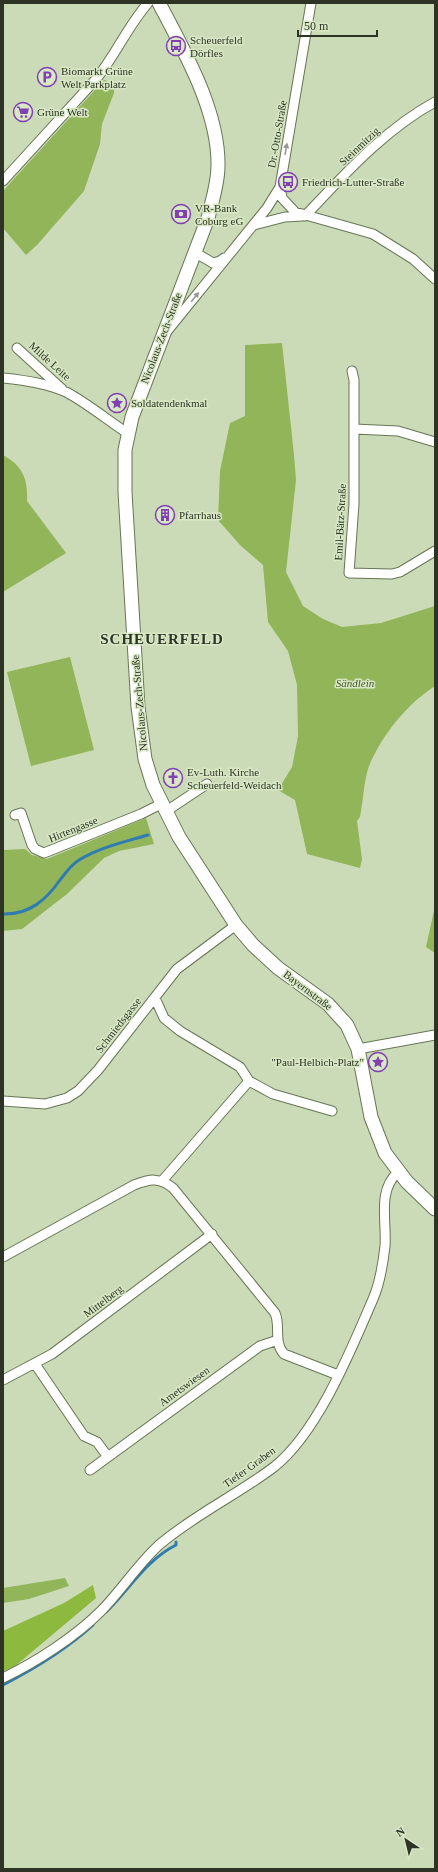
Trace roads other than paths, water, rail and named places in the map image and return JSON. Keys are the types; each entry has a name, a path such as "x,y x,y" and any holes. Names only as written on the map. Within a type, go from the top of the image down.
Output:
{"street":[{"path":"3,180 97,78 109,62 137,16 148,3"},
{"name":"Nicolaus-Zech-Straße","path":"159,3 200,88 211,117 217,146 218,167 216,187 208,218 148,373 127,433 124,450 125,492 138,707 144,758 163,808"},
{"name":"Dr.-Otto-Straße","path":"162,338 268,208 280,187 311,3"},
{"name":"Steinmitzig","path":"305,216 379,143 414,114 435,102"},
{"path":"280,187 282,198 291,209 305,216 373,234 413,259 435,279"},
{"path":"252,226 285,217 305,216"},
{"name":"Dr.-Otto-Straße","path":"194,252 214,263 220,261 229,254"},
{"name":"Milde Leite","path":"17,348 66,392"},
{"name":"Emil-Bätz-Straße","path":"352,370 354,380 354,504 349,572 392,574 400,572 435,551"},
{"path":"3,378 19,379 46,385 66,392 127,433"},
{"path":"354,429 398,431 435,442"},
{"path":"163,808 207,784"},
{"name":"Hirtengasse","path":"15,815 21,813 32,845 35,849 44,853 141,814 163,808"},
{"name":"Bayernstraße","path":"163,808 196,864 236,925 253,945 273,963 328,1004 340,1015 347,1025 358,1049 371,1117 385,1153 398,1172 434,1206"},
{"name":"Schmiedsgasse","path":"3,1101 45,1104 68,1098 78,1091 98,1070 177,969 184,962 236,925"},
{"path":"155,998 164,1018 180,1031 240,1067 249,1082 273,1094 332,1111"},
{"path":"358,1049 435,1035"},
{"path":"162,1181 249,1082"},
{"name":"Tiefer Graben","path":"3,1678 44,1654 87,1624 101,1611 158,1547 175,1533 274,1467 295,1447 313,1421 338,1375 376,1292 385,1248 385,1197 391,1179 398,1172"},
{"path":"3,1257 134,1185 149,1179 162,1181 173,1188 275,1312 278,1320 279,1348 284,1354 338,1375"},
{"name":"Mittelberg","path":"3,1380 35,1364 70,1341 212,1234"},
{"name":"Ametswiesen","path":"90,1470 260,1346 278,1340"},
{"path":"35,1364 84,1436 97,1442 108,1457"}],"waterway":[{"path":"3,914 21,912 36,905 49,894 71,866 87,855 113,845 148,835"},
{"path":"106,1612 138,1576 165,1551 176,1545 176,1542"},
{"path":"3,1685 50,1658 93,1625"}],"place":[{"name":"Scheuerfeld Dörfles","path":"176,46"},
{"name":"Biomarkt Grüne Welt Parkplatz","path":"47,77"},
{"name":"Grüne Welt","path":"23,112"},
{"name":"Friedrich-Lutter-Straße","path":"288,182"},
{"name":"VR-Bank Coburg eG","path":"181,214"},
{"name":"Soldatendenkmal","path":"117,403"},
{"name":"Pfarrhaus","path":"165,515"},
{"name":"Ev-Luth. Kirche Scheuerfeld-Weidach","path":"173,778"},
{"name":"\"Paul-Helbich-Platz\"","path":"378,1062"}],"district":[{"name":"SCHEUERFELD","path":"162,639"}],"park label":[{"name":"Sändlein","path":"355,683"}]}
